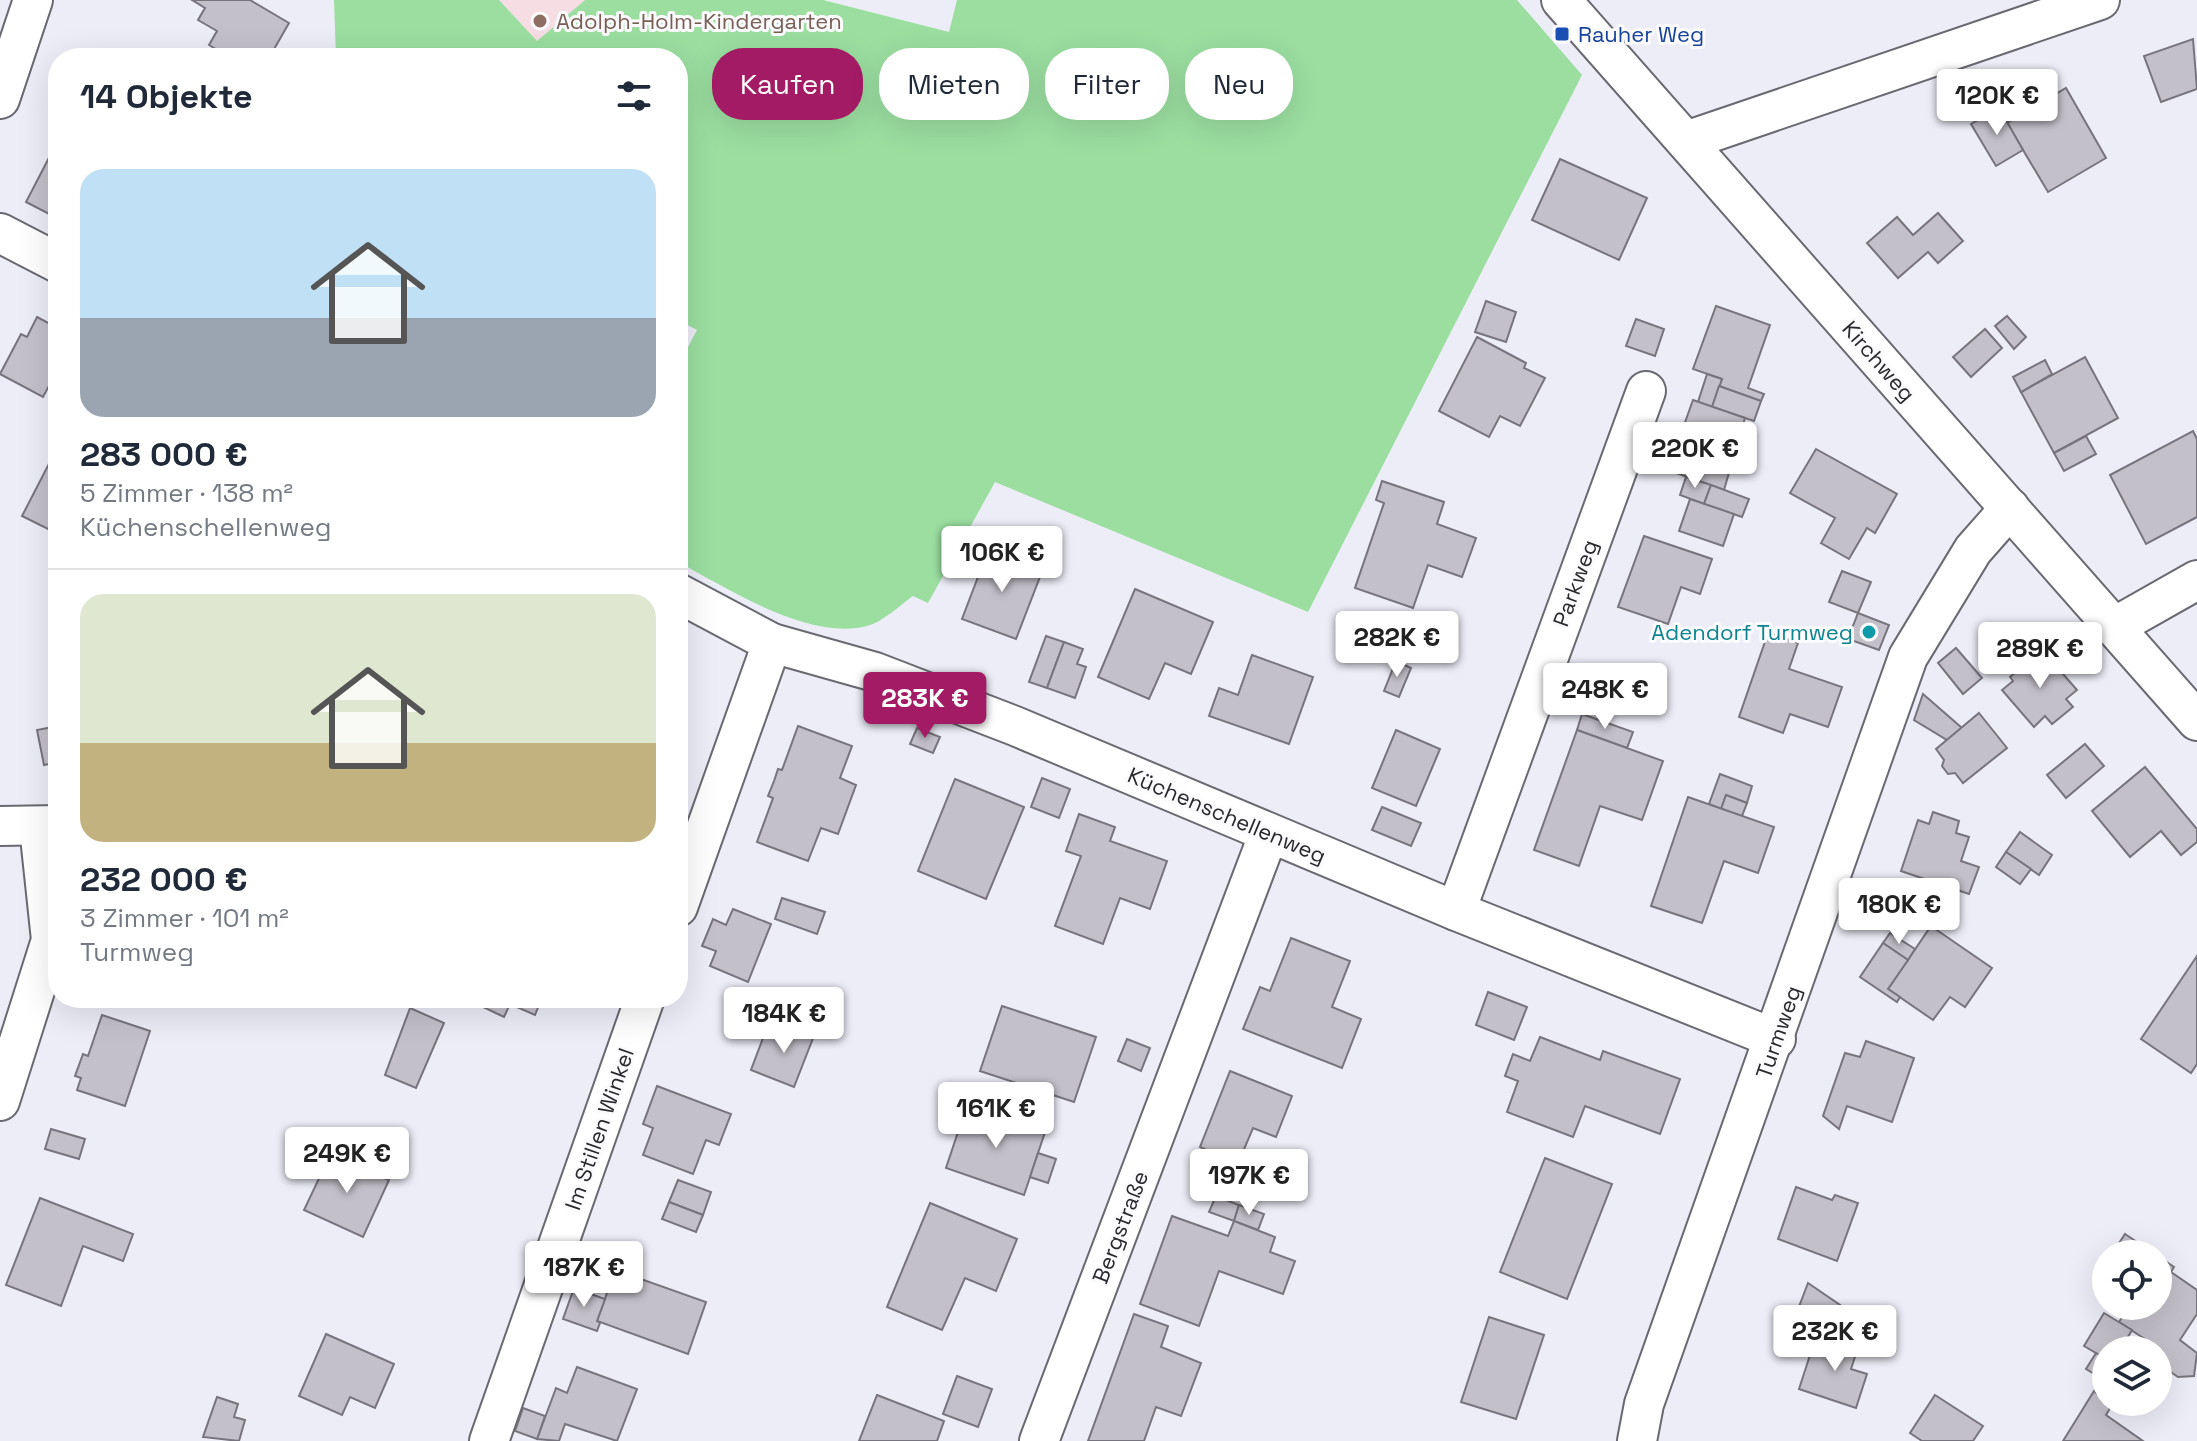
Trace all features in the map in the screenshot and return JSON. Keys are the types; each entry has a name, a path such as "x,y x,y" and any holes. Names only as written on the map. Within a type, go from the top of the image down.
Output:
{"street":[{"path":"0,99 33,0"},
{"name":"Kirchweg","path":"1561,0 2197,721"},
{"path":"1686,141 2100,0"},
{"path":"0,233 48,258"},
{"name":"Parkweg","path":"1456,911 1646,391"},
{"name":"Turmweg","path":"1637,1441 1644,1404 1776,1039 1908,657 1973,550 2010,508"},
{"path":"2114,627 2197,580"},
{"name":"Küchenschellenweg","path":"688,598 772,643 875,672 1776,1039"},
{"path":"688,879 772,643"},
{"path":"0,826 48,826"},
{"name":"Bergstraße","path":"1039,1441 1269,833"},
{"path":"0,1101 48,949"},
{"name":"Im Stillen Winkel","path":"489,1441 641,1008"}],"shaded area":[{"name":"Adolph-Holm-Kindergarten","path":"499,0 585,0 537,41"}],"green space":[{"path":"334,0 499,0 537,41 585,0 823,0 949,32 957,0 1517,0 1582,75 1308,612 995,482 928,603 913,596 873,624 844,629 820,626 770,610 688,567 688,347 697,330 688,325 688,48 336,48"}],"building":[{"path":"192,0 250,0 289,23 275,48 214,48 209,45 217,31 198,20 205,8"},
{"path":"2193,39 2197,89 2161,102 2144,56"},
{"path":"2066,88 2106,158 2048,192 2007,123"},
{"path":"1999,108 2023,150 1996,166 1971,124"},
{"path":"1560,159 1647,198 1619,260 1532,220"},
{"path":"48,160 48,213 26,202"},
{"path":"1938,213 1963,241 1938,263 1928,252 1898,278 1867,243 1897,217 1913,235"},
{"path":"1486,301 1516,312 1506,342 1475,332"},
{"path":"1716,306 1770,325 1748,388 1764,394 1761,401 1719,386 1722,379 1693,369"},
{"path":"2007,316 2026,337 2014,349 1995,326"},
{"path":"37,317 48,323 48,388 43,397 0,374 21,334 27,337"},
{"path":"1636,319 1664,329 1655,356 1626,346"},
{"path":"1985,329 2002,348 1971,377 1953,357"},
{"path":"1477,337 1526,363 1524,368 1545,378 1520,426 1500,416 1489,437 1439,411"},
{"path":"2085,357 2118,418 2054,453 2021,392"},
{"path":"2045,360 2052,374 2021,392 2013,377"},
{"path":"1707,374 1722,379 1712,407 1698,402"},
{"path":"1719,386 1761,401 1754,421 1712,407"},
{"path":"1693,400 1745,418 1724,490 1662,468 1668,451 1674,453"},
{"path":"2193,431 2197,439 2197,517 2146,544 2110,475"},
{"path":"2086,436 2096,454 2064,471 2054,453"},
{"path":"1816,449 1897,494 1875,533 1867,528 1849,559 1821,543 1835,518 1790,493"},
{"path":"48,466 48,529 22,516"},
{"path":"1686,477 1711,485 1704,504 1680,495"},
{"path":"1382,481 1444,502 1437,524 1476,538 1462,577 1428,565 1413,608 1355,588 1384,503 1376,500"},
{"path":"1711,485 1749,499 1742,517 1704,504"},
{"path":"1690,499 1734,514 1723,546 1679,531"},
{"path":"1644,536 1712,559 1700,594 1681,587 1668,624 1618,607"},
{"path":"989,548 1043,569 1016,639 962,619"},
{"path":"1842,571 1871,582 1858,613 1829,602"},
{"path":"1135,589 1213,622 1191,674 1165,663 1149,699 1098,677"},
{"name":"Adendorf Turmweg","path":"1858,613 1889,625 1879,650 1848,639"},
{"path":"1768,633 1798,643 1789,669 1842,687 1828,727 1790,714 1783,733 1739,717"},
{"path":"1046,636 1064,642 1047,688 1029,682"},
{"path":"1064,642 1083,649 1077,664 1086,667 1075,698 1047,688"},
{"path":"1956,648 1982,678 1963,694 1938,663"},
{"path":"2042,650 2077,690 2066,699 2073,707 2052,724 2045,716 2034,727 2002,690 2013,681 2010,677"},
{"path":"1252,655 1313,677 1289,744 1209,716 1219,688 1238,695"},
{"path":"1396,661 1411,668 1399,697 1384,691"},
{"path":"1923,694 1962,728 1947,740 1914,720"},
{"path":"1979,713 2007,748 1963,783 1955,773 1948,774 1942,766 1944,760 1936,749"},
{"path":"1582,714 1633,732 1627,748 1577,730"},
{"path":"798,726 852,746 840,778 856,785 838,834 821,828 808,861 757,842 773,798 768,796 778,769 782,770"},
{"path":"48,728 48,764 44,765 37,730"},
{"path":"917,728 940,737 933,753 910,744"},
{"path":"1396,730 1440,749 1416,806 1372,788"},
{"path":"1577,730 1663,761 1642,820 1600,806 1579,866 1534,850"},
{"path":"2085,744 2104,766 2066,798 2047,775"},
{"path":"2145,767 2197,829 2197,842 2181,855 2161,831 2130,857 2092,811"},
{"path":"1720,774 1752,786 1747,803 1726,795 1721,809 1709,804"},
{"path":"1042,778 1070,789 1059,818 1031,807"},
{"path":"955,779 1024,807 986,899 918,871"},
{"path":"1726,795 1747,803 1742,816 1721,809"},
{"path":"1688,797 1774,827 1758,873 1724,861 1702,923 1651,906"},
{"path":"1382,807 1421,823 1411,846 1372,830"},
{"path":"1933,812 1959,821 1956,833 1969,837 1961,861 1979,867 1969,894 1901,871 1918,820 1929,824"},
{"path":"1079,814 1115,827 1110,841 1167,861 1150,909 1120,898 1103,944 1055,926 1081,856 1066,851"},
{"path":"2020,832 2052,855 2039,875 2006,852"},
{"path":"2006,852 2031,869 2020,884 1996,867"},
{"path":"782,898 825,912 817,934 775,919"},
{"path":"733,909 771,924 748,982 710,966 716,951 702,946 713,919 726,925"},
{"path":"1931,926 1992,968 1965,1007 1950,997 1933,1020 1888,989"},
{"path":"1890,933 1915,949 1908,960 1883,943"},
{"path":"1291,938 1350,961 1332,1007 1361,1019 1342,1068 1243,1029 1260,987 1270,991"},
{"path":"1883,943 1908,960 1888,989 1900,997 1897,1002 1860,977"},
{"path":"2197,956 2197,1064 2191,1073 2141,1039"},
{"path":"1488,992 1527,1007 1514,1040 1476,1025"},
{"path":"1002,1006 1096,1037 1074,1102 980,1071"},
{"path":"410,1008 444,1023 416,1088 385,1075"},
{"path":"485,1008 508,1008 504,1017"},
{"path":"519,1008 538,1008 535,1015"},
{"path":"102,1015 150,1031 125,1106 77,1090 81,1078 75,1076 83,1054 88,1056"},
{"path":"790,1023 815,1033 794,1087 751,1070 766,1030 784,1038"},
{"path":"1540,1037 1600,1060 1603,1051 1680,1079 1660,1134 1585,1106 1573,1137 1507,1112 1518,1081 1505,1076 1513,1054 1530,1061"},
{"path":"1127,1039 1150,1048 1141,1071 1118,1061"},
{"path":"1866,1041 1914,1058 1892,1122 1847,1106 1839,1129 1823,1116 1845,1053 1860,1057"},
{"path":"1230,1071 1292,1096 1276,1137 1253,1128 1239,1161 1251,1166 1240,1194 1203,1179 1213,1153 1200,1147"},
{"path":"657,1086 731,1114 719,1145 706,1140 693,1174 643,1155 653,1128 643,1124"},
{"path":"967,1105 1045,1132 1024,1195 946,1168"},
{"path":"51,1129 85,1139 79,1159 45,1149"},
{"path":"331,1153 389,1180 363,1237 304,1210"},
{"path":"1038,1153 1056,1159 1048,1183 1030,1177"},
{"path":"1545,1158 1612,1184 1567,1299 1500,1272"},
{"path":"678,1180 711,1192 703,1215 669,1202"},
{"path":"1796,1187 1832,1200 1835,1195 1858,1203 1837,1261 1778,1239"},
{"path":"1216,1196 1239,1205 1234,1221 1209,1212"},
{"path":"40,1198 133,1234 123,1261 83,1246 61,1306 6,1285"},
{"path":"669,1202 703,1215 696,1232 662,1219"},
{"path":"930,1203 1017,1239 996,1291 965,1278 942,1330 887,1307"},
{"path":"1239,1205 1264,1214 1258,1230 1234,1221"},
{"path":"1172,1216 1228,1236 1234,1221 1275,1237 1270,1252 1295,1261 1283,1294 1219,1271 1199,1326 1140,1304"},
{"path":"607,1267 706,1302 688,1354 597,1321 608,1290 600,1287"},
{"path":"2172,1273 2197,1290 2197,1314 2180,1340 2197,1353 2194,1376 2178,1377 2172,1373 2172,1336 2140,1336 2119,1322 2172,1320"},
{"path":"1808,1283 1840,1305 1833,1324 1797,1312"},
{"path":"574,1288 605,1299 597,1321 600,1323 597,1331 563,1319"},
{"path":"1134,1314 1168,1326 1161,1347 1201,1363 1181,1416 1156,1407 1144,1441 1088,1441"},
{"path":"1489,1317 1544,1335 1516,1419 1461,1402"},
{"path":"2100,1320 2116,1320 2132,1330 2128,1336 2092,1336 2092,1351 2084,1346"},
{"path":"326,1334 394,1364 375,1408 350,1397 342,1415 299,1396"},
{"path":"1829,1335 1859,1345 1851,1369 1867,1374 1856,1408 1799,1389 1811,1352 1823,1356"},
{"path":"577,1367 637,1389 617,1441 565,1424 559,1441 537,1439 556,1388 567,1393"},
{"path":"957,1376 992,1389 978,1427 943,1414"},
{"path":"2092,1394 2092,1416 2107,1416 2143,1441 2063,1441"},
{"path":"877,1395 944,1421 937,1441 859,1441"},
{"path":"1935,1395 1983,1426 1973,1441 1922,1441 1910,1433"},
{"path":"217,1397 238,1404 234,1417 245,1420 239,1441 203,1437"},
{"path":"523,1408 545,1416 537,1439 515,1431"}],"place":[{"name":"Adolph-Holm-Kindergarten","path":"540,21"},
{"name":"Rauher Weg","path":"1562,34"},
{"name":"Adendorf Turmweg","path":"1869,632"}]}
